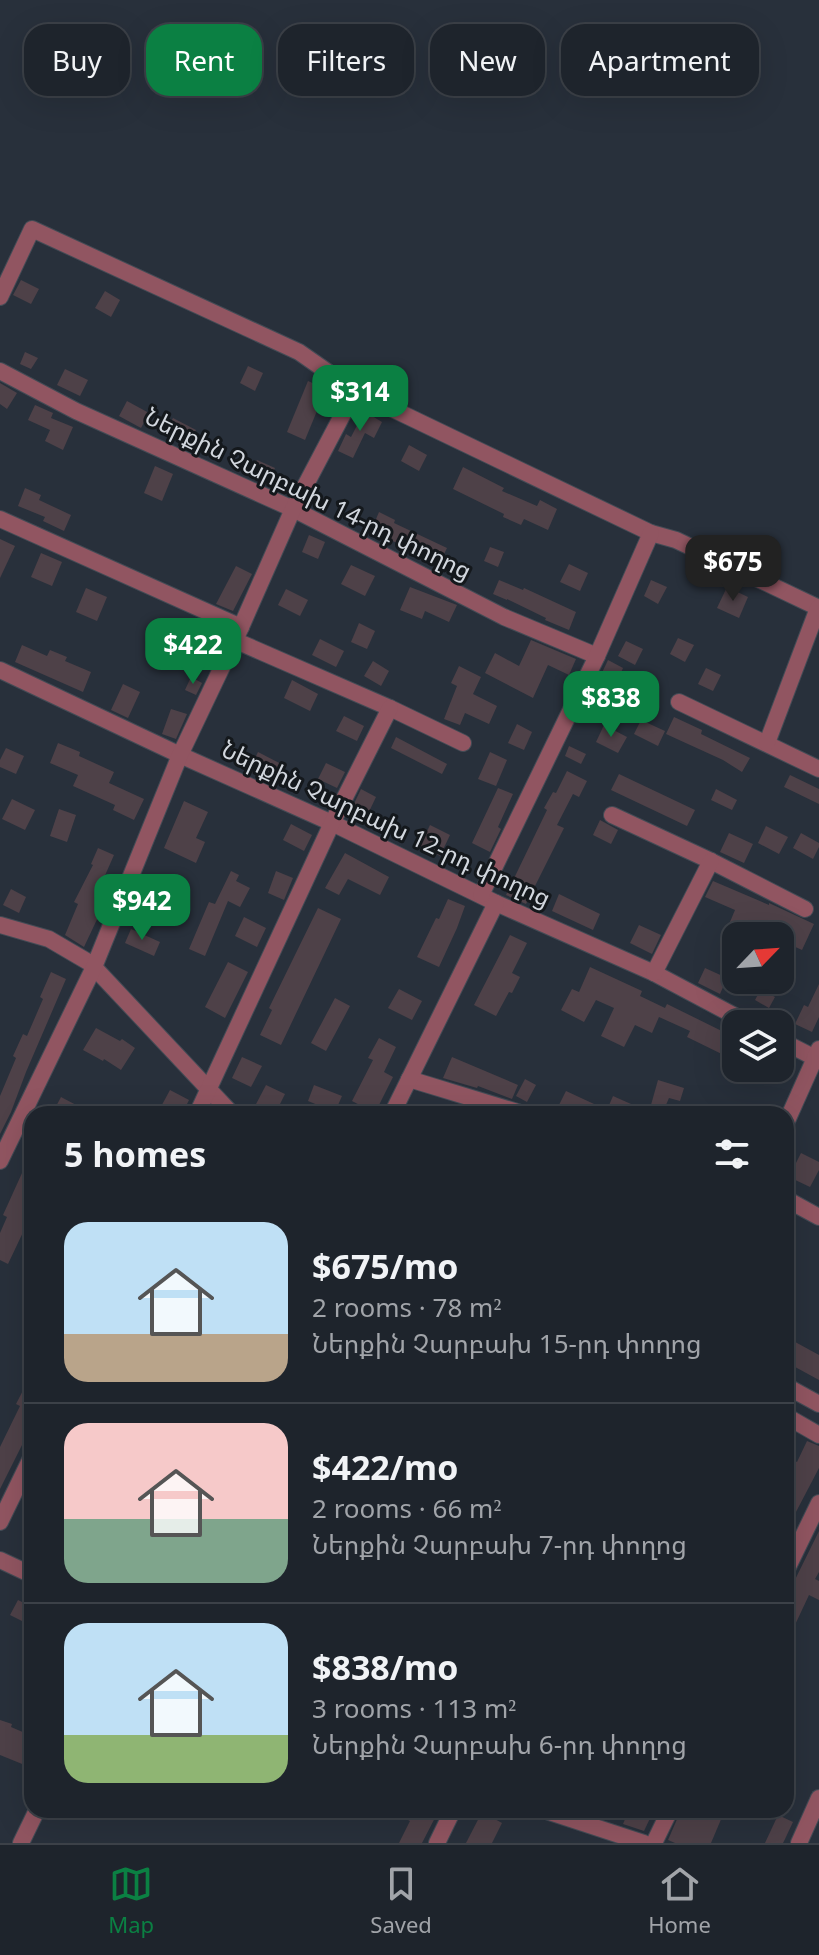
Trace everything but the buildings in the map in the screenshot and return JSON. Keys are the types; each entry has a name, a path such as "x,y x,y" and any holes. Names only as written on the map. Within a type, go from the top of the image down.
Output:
{"street":[{"path":"0,297 32,229 299,352 355,391 651,533 676,540 818,608 767,743"},
{"name":"Ներքին Չարբախ 14-րդ փողոց","path":"0,371 76,411 293,509 504,617 597,656"},
{"path":"27,1106 94,967 180,755 293,509 355,391"},
{"path":"0,519 463,743"},
{"path":"396,1106 651,533"},
{"name":"Ներքին Չարբախ 12-րդ փողոց","path":"0,671 332,823 488,899 654,973 724,1010"},
{"path":"679,702 819,769"},
{"path":"201,1106 332,823 390,708"},
{"path":"612,815 805,909"},
{"path":"654,973 711,861"},
{"path":"0,925 49,939 90,963 225,1106"},
{"path":"794,1046 817,1056 794,1106"},
{"path":"409,1079 498,1106"},
{"path":"0,1161 24,1111"},
{"path":"794,1203 819,1217"},
{"path":"794,1390 819,1404"},
{"path":"794,1421 819,1435"},
{"path":"0,1522 24,1472"},
{"path":"794,1555 819,1503"},
{"path":"0,1560 24,1571"},
{"path":"799,1843 819,1798"},
{"path":"21,1843 33,1818"},
{"path":"437,1843 449,1818"},
{"path":"567,1818 644,1843"},
{"path":"654,1843 666,1818"}]}
